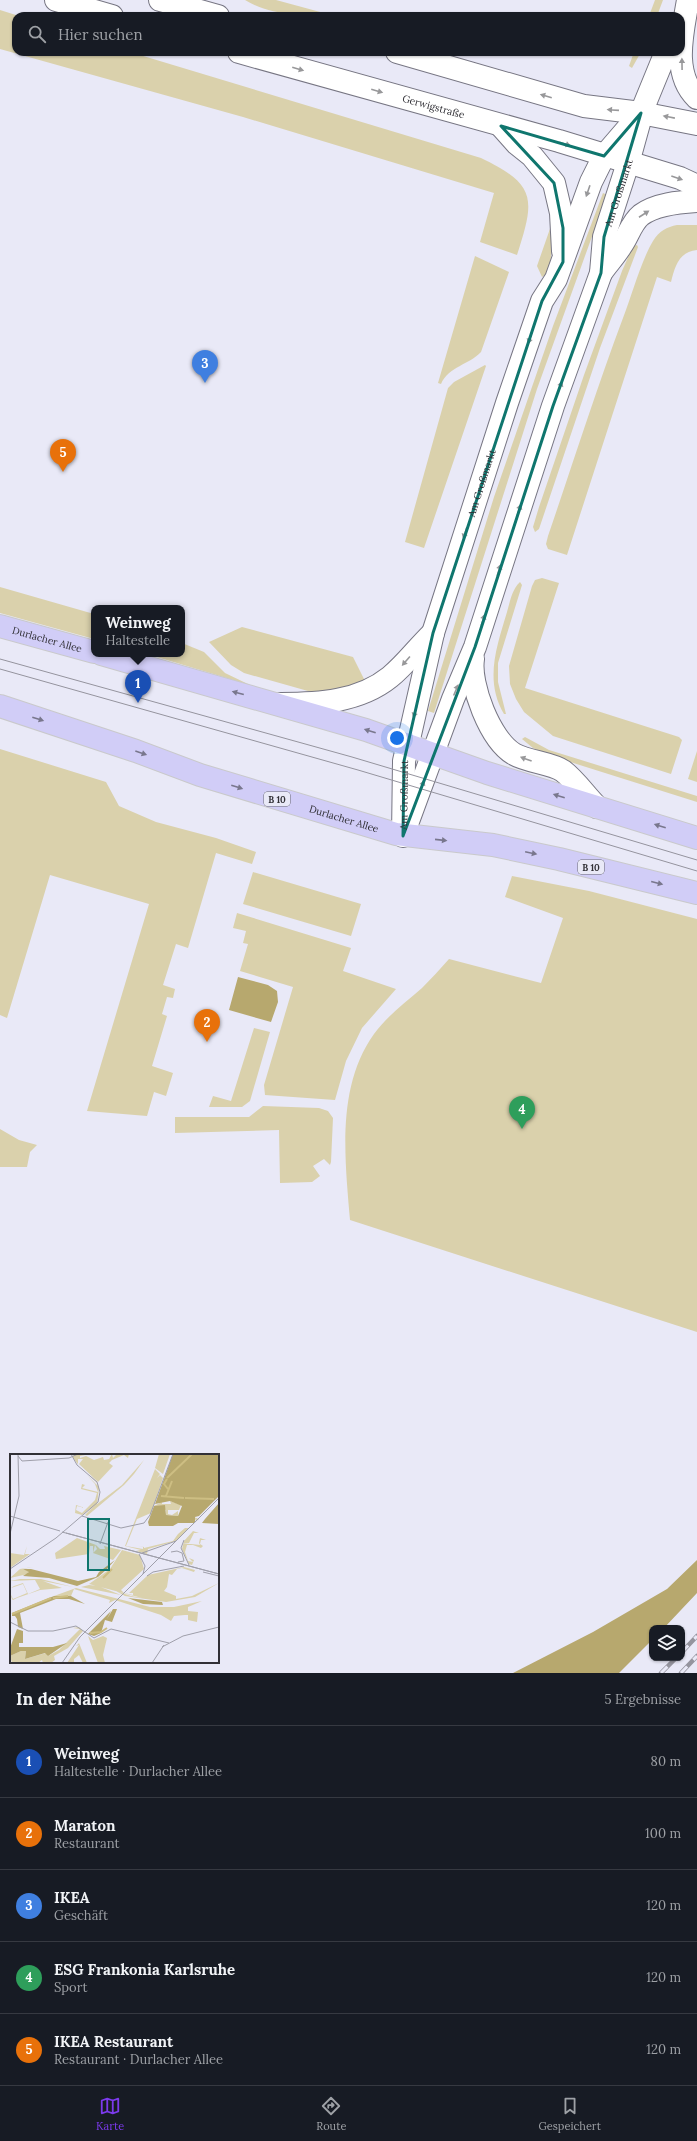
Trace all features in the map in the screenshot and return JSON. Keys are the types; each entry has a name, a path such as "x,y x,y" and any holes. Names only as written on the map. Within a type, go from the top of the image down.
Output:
{"main road":[{"path":"56,0 98,12"},
{"path":"160,0 204,12"},
{"path":"682,12 687,0"},
{"path":"685,16 687,0"},
{"name":"Gerwigstraße","path":"253,56 680,178 697,186"},
{"path":"411,56 584,106 641,113 697,124"},
{"name":"Am Großmarkt","path":"403,836 434,753 452,699 475,647 553,406 601,274 604,236 628,163 641,113 664,56"},
{"path":"682,56 684,80 697,98"},
{"name":"Am Großmarkt","path":"403,836 403,772 407,743 418,702 433,633 542,301 556,279 591,182 604,156 641,113"},
{"path":"501,126 517,144 532,156 554,183 562,221 563,262"},
{"path":"601,274 622,245 640,216 652,209 671,204 697,201"},
{"name":"Durlacher Allee","path":"0,626 91,651"},
{"path":"275,704 298,704 349,698 366,692 389,678 433,633"},
{"path":"475,647 471,670 475,691 483,709 506,748 523,758 563,771 597,808"},
{"path":"111,657 407,743 488,773 697,838"},
{"name":"Durlacher Allee","path":"0,706 142,753 200,775 403,836 492,845 559,859 697,894"}],"highlighted area":[{"path":"641,113 604,237 601,273 553,406 475,647 403,836 404,761 433,633 542,301 563,262 563,228 554,183 501,126 604,156"}],"shaded area":[{"path":"245,0 276,0 320,12 277,12"},
{"path":"655,0 663,0 658,12 650,12"},
{"path":"0,10 12,14 12,52 0,49"},
{"path":"25,56 143,56 481,158 513,177 522,186 527,196 527,220 517,255 480,242 494,193 243,117"},
{"path":"633,56 639,56 632,68 629,66"},
{"path":"603,193 607,195 537,389 434,713 428,711 494,497 553,326"},
{"path":"552,223 552,244 549,268 546,274 542,277 537,266"},
{"path":"677,225 697,225 697,250 691,251 682,257 676,265 671,282 657,277 567,555 548,549 546,544 548,536 603,372 637,278 653,241 667,228"},
{"path":"637,245 638,247 600,348 539,529 535,532 533,527 539,507 584,375 622,271 633,246"},
{"path":"475,256 509,272 481,352 471,360 449,373 441,384 438,383"},
{"path":"485,365 486,366 424,548 405,542 448,388 454,382"},
{"path":"542,578 559,583 525,688 679,737 682,740 671,774 553,736 524,712 516,699 510,684 509,666 532,586 535,580"},
{"path":"520,582 522,585 498,663 498,682 506,714 504,714 498,701 495,688 494,663 496,650 510,600 515,588"},
{"path":"0,587 91,613 91,638 0,613"},
{"path":"242,627 353,657 365,681 347,688 315,693 244,673 231,665 209,642"},
{"path":"185,644 204,652 225,673 250,685 157,657 185,657"},
{"path":"525,737 549,750 697,796 697,802 548,755 533,748 522,739"},
{"path":"0,749 106,782 119,806 156,822 216,838 256,852 252,864 216,853 188,948 176,944 163,985 175,989 173,998 167,997 162,1014 167,1016 152,1066 173,1073 166,1096 154,1092 147,1116 87,1111 149,904 50,875 7,1018 0,1015"},
{"path":"697,751 697,782 688,779"},
{"path":"253,872 361,904 351,936 243,904"},
{"path":"512,876 589,891 697,919 697,1332 350,1220 345,1148 348,1100 362,1055 379,1027 422,988 449,959 541,983 563,918 505,897"},
{"path":"237,913 351,948 343,971 396,989 362,1028 346,1061 335,1100 265,1095 264,1085 293,987 240,971 248,944 243,943 246,931 233,928"},
{"path":"238,977 268,985 277,991 278,1002 271,1022 229,1010"},
{"path":"254,1028 270,1032 250,1101 242,1107 209,1107 213,1096 231,1101"},
{"path":"263,1106 319,1108 328,1111 333,1118 331,1162 330,1165 324,1159 313,1166 320,1176 312,1182 280,1183 279,1130 175,1133 175,1117 249,1117"},
{"path":"0,1129 19,1140 37,1145 30,1152 27,1167 0,1167"},
{"path":"697,1560 697,1593 667,1625 649,1625 649,1643 619,1673 513,1673 593,1632 667,1589"}],"tram line":[{"path":"0,659 352,757 697,860"},
{"path":"0,669 358,770 697,871"}],"railway":[{"path":"685,1649 697,1636"},
{"path":"681,1673 697,1656"},
{"path":"661,1673 673,1661"}],"place":[{"name":"IKEA","path":"205,383"},
{"name":"IKEA Restaurant","path":"63,472"},
{"name":"Weinweg","path":"138,703"},
{"name":"Maraton","path":"207,1042"},
{"name":"ESG Frankonia Karlsruhe","path":"522,1129"}]}
